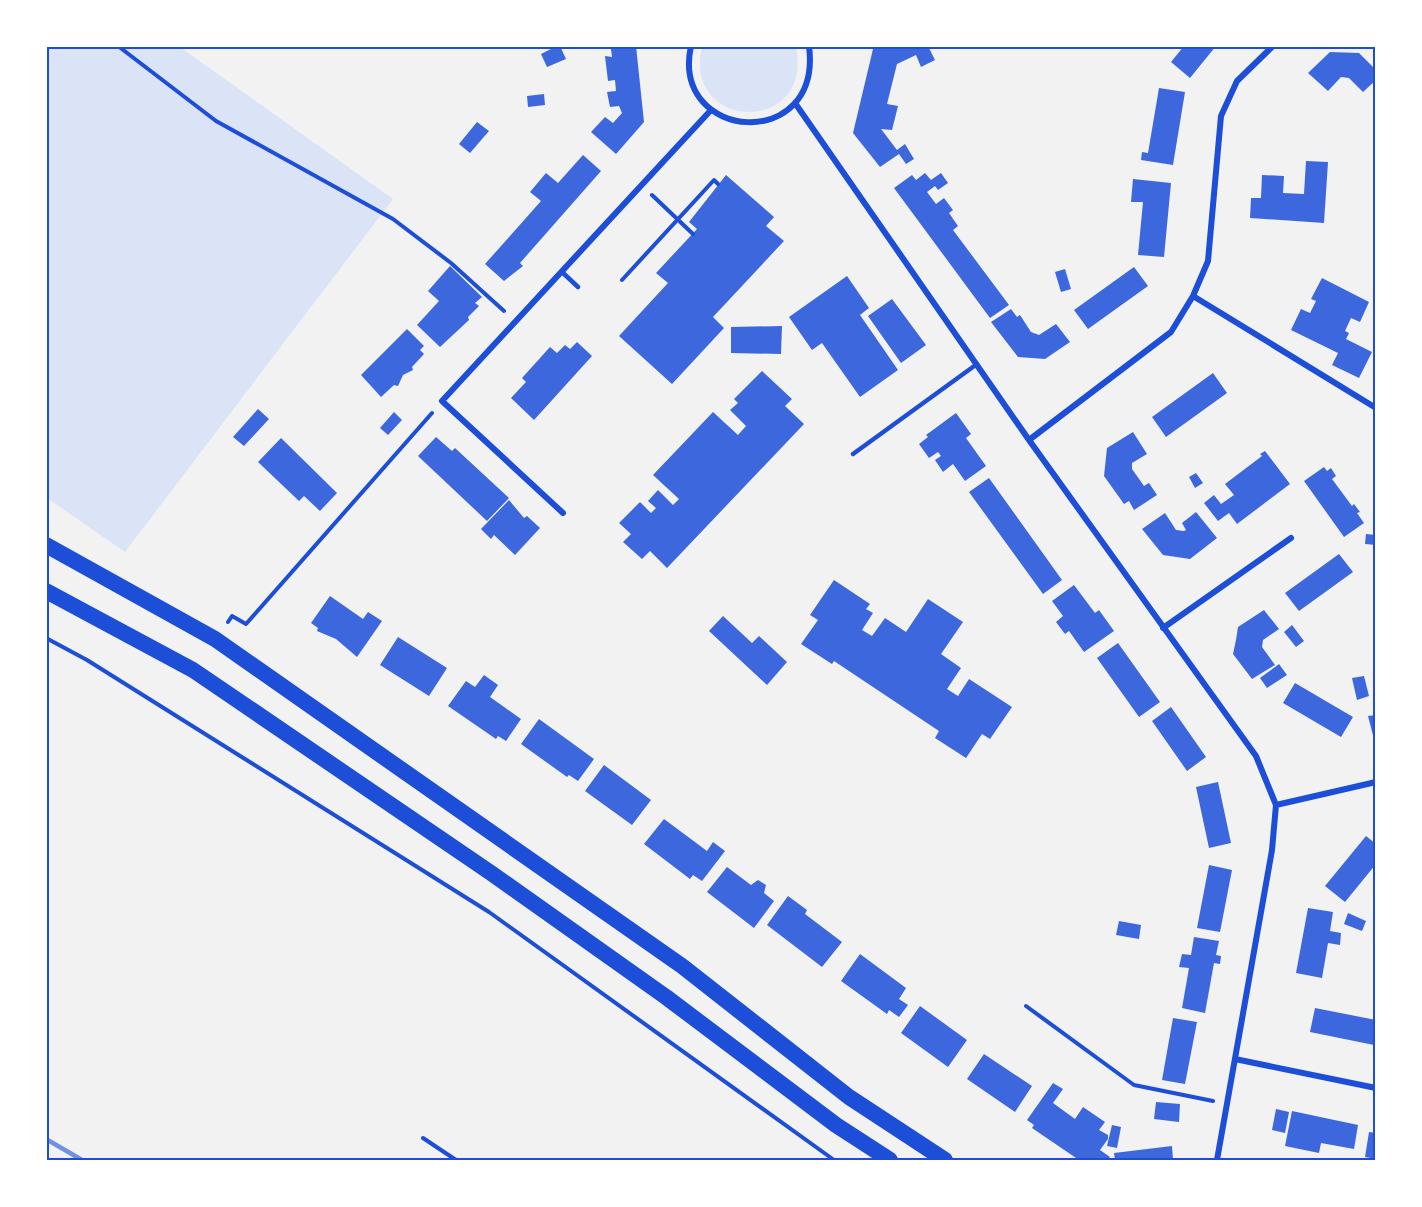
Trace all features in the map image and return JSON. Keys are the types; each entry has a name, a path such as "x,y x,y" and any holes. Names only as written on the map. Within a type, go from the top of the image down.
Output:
{"highway":[{"path":"46,545 215,639 643,938 849,1097 945,1161"},
{"path":"46,591 193,670 491,873 666,997 836,1125 890,1161"}],"street":[{"path":"691,46 689,65 692,82 699,97 711,110 727,120 745,124 764,122 781,115 795,103 807,86 811,65 809,46"},
{"path":"1029,440 1171,332 1194,296 1209,261 1221,116 1237,81 1273,46"},
{"path":"795,103 1029,440 1256,756 1276,805 1272,850 1217,1161"},
{"path":"563,513 442,401 711,110"},
{"path":"1194,296 1376,408"},
{"path":"1163,628 1291,538"},
{"path":"1276,805 1376,782"},
{"path":"1235,1059 1376,1088"}],"lane":[{"path":"562,272 578,287"},
{"path":"853,454 977,364"}],"path":[{"path":"118,46 216,121 393,219 451,263 515,322"},
{"path":"621,280 714,180 718,184"},
{"path":"642,186 693,234"},
{"path":"215,639 232,616 246,624 442,401"},
{"path":"46,638 87,660 489,912 834,1161"},
{"path":"1026,1006 1134,1085 1226,1103"},
{"path":"423,1138 456,1161"}],"shaded area":[{"path":"46,47 180,47 393,199 125,552 47,498"},
{"path":"702,47 796,47 796,76 786,96 769,108 748,112 728,107 711,95 701,75"}],"building":[{"path":"560,46 566,59 547,67 541,54"},
{"path":"608,46 636,46 644,122 616,154 591,132 605,117 613,123 622,113 619,106 610,107 607,92 616,91 615,80 608,81 605,56 612,57"},
{"path":"878,46 933,46 929,48 935,60 921,67 916,55 897,64 887,104 898,106 892,130 881,129 897,150 905,144 914,159 906,164 899,154 880,167 853,133 873,49"},
{"path":"1184,46 1216,46 1190,78 1171,62"},
{"path":"1330,52 1359,53 1376,70 1376,80 1363,92 1349,78 1341,77 1328,91 1308,73"},
{"path":"1159,88 1185,92 1173,165 1141,160 1142,152 1148,153"},
{"path":"544,94 545,105 528,107 527,96"},
{"path":"477,122 489,131 470,153 459,144"},
{"path":"583,155 601,171 520,263 523,266 504,281 485,264 541,201 530,192 546,173 558,183"},
{"path":"1306,161 1328,162 1324,223 1250,218 1251,198 1261,198 1262,175 1284,176 1283,193 1304,194"},
{"path":"925,173 931,180 941,173 948,183 938,190 935,186 927,192 936,204 944,198 953,210 949,213 958,226 953,230 1009,305 990,318 894,188 912,175 916,180"},
{"path":"726,175 774,217 766,226 784,241 713,317 724,328 672,384 619,336 668,283 656,273 697,229 689,222"},
{"path":"1133,179 1171,183 1164,257 1138,255 1143,202 1131,202"},
{"path":"450,266 482,297 475,303 479,306 468,317 469,320 440,347 417,325 439,301 428,291"},
{"path":"1134,267 1148,286 1088,329 1074,310"},
{"path":"1065,269 1071,289 1061,292 1055,272"},
{"path":"847,276 869,308 860,315 898,370 860,397 822,343 812,350 789,317"},
{"path":"1322,278 1369,302 1360,322 1351,318 1345,331 1349,333 1346,339 1372,352 1359,378 1332,365 1338,353 1291,330 1301,309 1310,313 1316,301 1311,299"},
{"path":"892,299 926,345 901,363 868,316"},
{"path":"1011,309 1017,317 1020,315 1031,332 1039,335 1056,324 1070,342 1045,359 1018,357 991,322"},
{"path":"782,326 781,354 731,353 731,327"},
{"path":"407,329 424,346 420,350 424,354 412,367 413,370 403,375 398,386 394,385 381,397 361,375"},
{"path":"577,342 592,356 534,420 511,398 526,382 522,378 550,347 557,353 565,345 570,349"},
{"path":"762,371 792,399 785,406 804,424 667,568 650,551 642,559 623,542 631,534 619,523 640,502 651,513 656,508 648,501 658,490 673,505 679,499 653,475 713,412 738,435 746,426 730,410 738,403 734,399"},
{"path":"1213,373 1227,393 1166,437 1152,417"},
{"path":"258,409 269,419 244,446 233,437"},
{"path":"394,412 402,420 388,435 380,428"},
{"path":"956,413 971,434 966,438 986,466 965,481 953,464 943,472 935,460 941,456 938,452 929,458 919,444 928,437 926,435"},
{"path":"1133,432 1147,454 1132,463 1132,469 1144,486 1149,483 1157,495 1134,510 1129,501 1124,504 1104,476 1107,448"},
{"path":"436,437 452,451 455,448 509,498 487,521 418,456"},
{"path":"281,438 337,493 320,511 304,496 299,501 258,462"},
{"path":"1265,451 1290,484 1237,524 1229,513 1218,521 1204,503 1214,495 1221,504 1234,495 1225,484 1262,456 1260,454"},
{"path":"1324,467 1327,471 1331,468 1336,476 1332,479 1352,506 1354,504 1360,512 1357,513 1364,523 1344,537 1304,481"},
{"path":"1196,473 1203,483 1195,488 1189,477"},
{"path":"989,478 1062,580 1043,594 969,492"},
{"path":"509,500 524,518 527,516 540,528 515,555 494,535 491,539 481,529"},
{"path":"1196,512 1217,538 1190,559 1163,555 1142,529 1165,513 1176,530 1184,531 1186,530 1182,523"},
{"path":"1366,534 1376,535 1376,545 1365,544"},
{"path":"1339,554 1353,572 1299,611 1285,593"},
{"path":"834,580 870,604 866,609 873,613 862,630 872,636 885,618 906,632 928,599 963,622 941,654 961,668 947,689 958,696 969,679 1012,707 990,739 982,734 966,758 935,738 939,731 834,661 832,664 801,644 818,620 810,615"},
{"path":"1074,585 1095,613 1099,610 1114,631 1084,652 1069,631 1065,634 1056,622 1063,616 1052,601"},
{"path":"330,596 363,619 368,612 382,621 357,657 336,639 317,631 318,628 311,623"},
{"path":"1264,610 1279,629 1263,640 1262,647 1275,665 1252,679 1233,654 1238,627"},
{"path":"723,616 752,643 759,636 787,662 767,685 709,631"},
{"path":"1292,625 1304,641 1296,647 1284,632"},
{"path":"398,637 447,668 429,696 380,665"},
{"path":"1118,643 1160,702 1139,717 1097,658"},
{"path":"1279,664 1287,675 1267,688 1260,678"},
{"path":"484,675 498,685 490,697 521,719 506,741 498,736 496,739 448,706 466,681 475,687"},
{"path":"1364,676 1369,696 1357,700 1352,678"},
{"path":"1295,683 1353,717 1341,737 1283,703"},
{"path":"1171,707 1206,757 1187,771 1152,721"},
{"path":"1376,715 1376,742 1375,743 1368,716"},
{"path":"539,719 594,759 578,781 569,775 567,777 521,744"},
{"path":"604,765 651,800 632,825 585,791"},
{"path":"1218,782 1231,843 1209,848 1196,787"},
{"path":"664,819 707,851 713,842 725,851 702,881 693,875 690,879 644,844"},
{"path":"1366,836 1376,844 1376,864 1345,902 1325,886"},
{"path":"1209,865 1232,870 1220,932 1197,928"},
{"path":"727,867 751,885 758,880 766,885 764,893 774,901 754,928 707,892"},
{"path":"788,896 807,910 805,914 842,942 822,967 767,925"},
{"path":"1308,908 1333,912 1330,931 1341,933 1340,945 1328,943 1322,978 1296,973"},
{"path":"1348,913 1366,921 1362,931 1344,924"},
{"path":"1119,921 1141,925 1139,939 1116,935"},
{"path":"1194,937 1219,941 1216,955 1221,956 1220,964 1214,963 1205,1013 1182,1008 1189,968 1179,967 1182,954 1191,955"},
{"path":"860,954 906,988 899,999 908,1005 899,1017 889,1010 887,1014 841,981"},
{"path":"920,1006 967,1040 948,1067 901,1033"},
{"path":"1315,1008 1376,1020 1374,1045 1310,1032"},
{"path":"1173,1018 1197,1022 1185,1084 1162,1080"},
{"path":"984,1054 1032,1086 1015,1112 967,1079"},
{"path":"1053,1083 1063,1089 1053,1103 1075,1119 1083,1107 1105,1122 1099,1130 1108,1135 1108,1139 1100,1150 1110,1157 1107,1160 1079,1160 1032,1128 1034,1125 1027,1120"},
{"path":"1156,1102 1180,1104 1179,1122 1154,1119"},
{"path":"1276,1109 1289,1112 1285,1133 1272,1130"},
{"path":"1292,1111 1358,1125 1354,1149 1321,1143 1319,1153 1285,1146"},
{"path":"1112,1125 1121,1127 1117,1148 1107,1146"},
{"path":"1369,1132 1376,1133 1376,1159 1365,1157"},
{"path":"1172,1146 1173,1160 1115,1160 1114,1153"}],"railway":[{"path":"46,1139 82,1160"}]}
